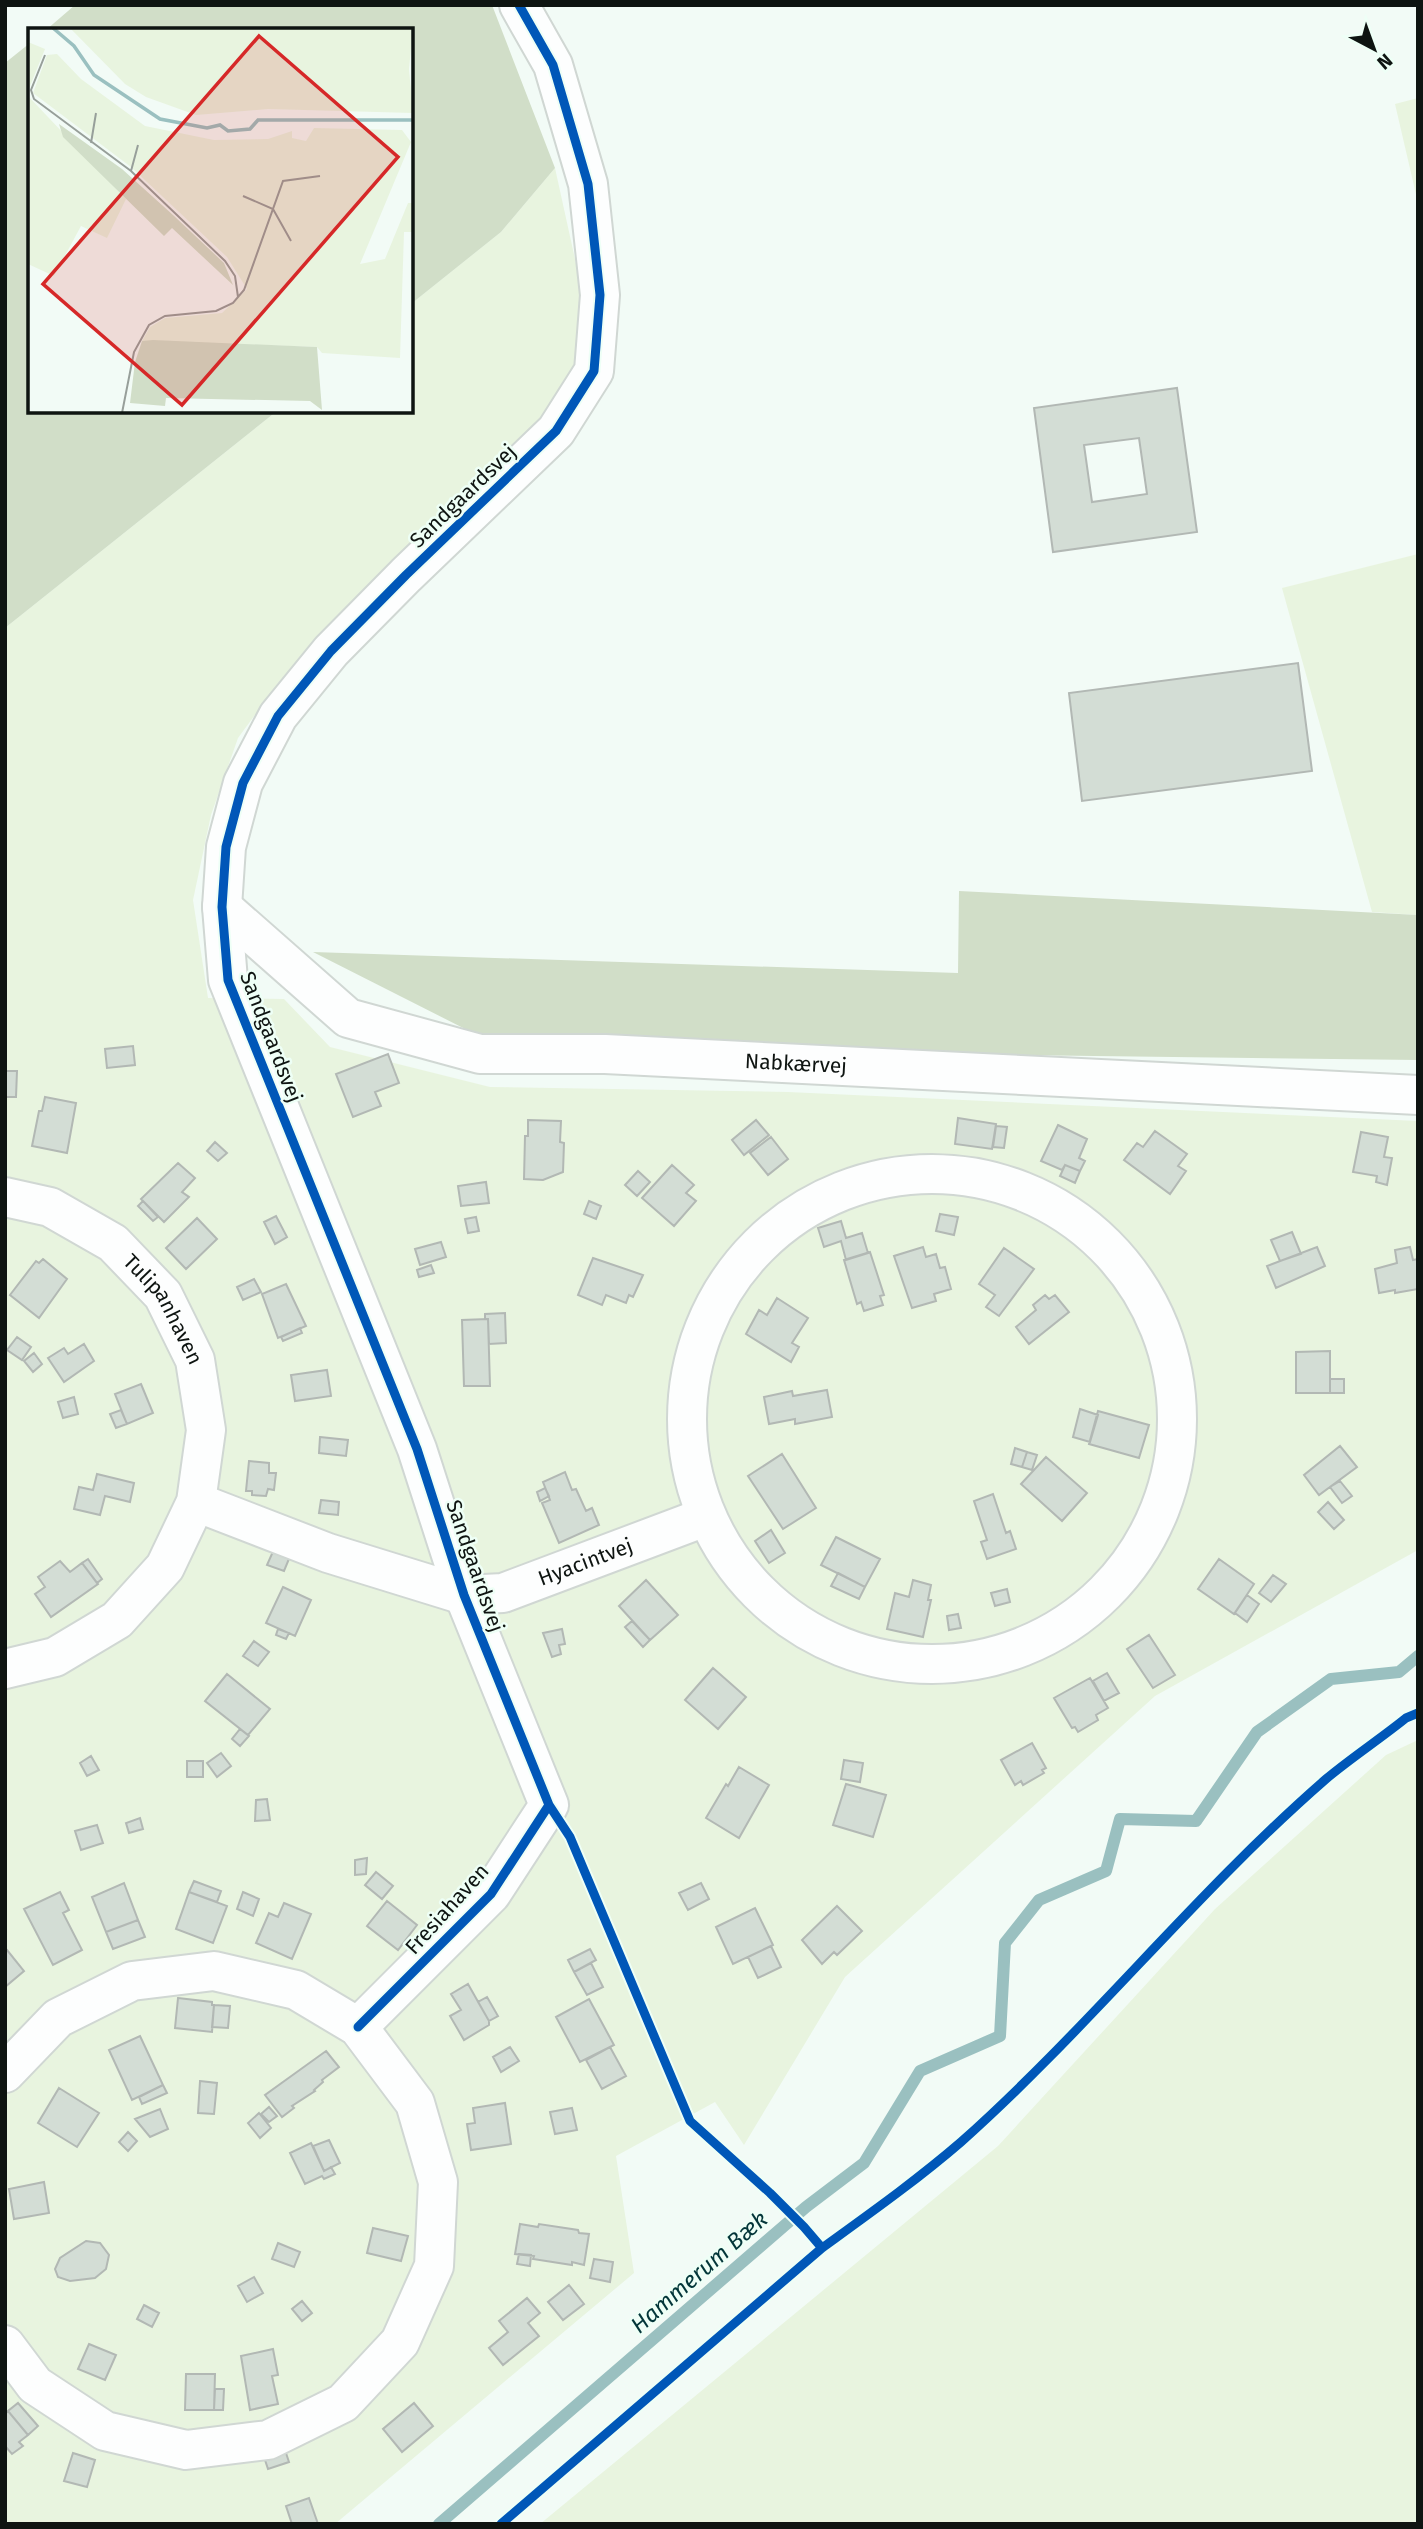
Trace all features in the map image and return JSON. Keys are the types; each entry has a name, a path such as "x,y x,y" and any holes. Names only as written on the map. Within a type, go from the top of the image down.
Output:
{"street":[{"name":"Sandgaardsvej","path":"519,5 553,65 588,184 600,295 594,371 556,431 331,651 278,716 243,783 226,847 222,906 228,980 417,1449 464,1595 548,1804"},
{"name":"Nabkærvej","path":"222,906 348,1018 480,1054 605,1054 1418,1095"},
{"path":"961,1173 1043,1197 1112,1249 1159,1320 1179,1404 1169,1489 1130,1566 1068,1625 989,1659 904,1665 821,1640 752,1589 705,1517 685,1433 695,1348 734,1271 796,1212 875,1178 961,1173"},
{"name":"Tulipanhaven","path":"5,1198 50,1207 113,1243 163,1295 195,1360 206,1430 196,1502 165,1567 117,1620 55,1657 5,1669"},
{"path":"196,1502 328,1553 464,1595"},
{"name":"Hyacintvej","path":"464,1595 503,1593 705,1517"},
{"name":"Fresiahaven","path":"358,2027 491,1894 548,1804"},
{"path":"5,2073 58,2018 132,1981 215,1971 296,1990 358,2027 415,2103 438,2182 434,2266 400,2342 343,2403 268,2440 186,2450 104,2431 35,2385 5,2345"}],"green space":[{"path":"75,5 492,5 555,168 501,232 413,302 413,28 48,28"},
{"path":"28,45 28,413 274,413 5,628 5,63"},
{"path":"1418,98 1418,203 1395,104"},
{"path":"555,168 582,291 575,367 545,417 279,682 238,738 211,815 193,900 208,998 284,999 330,1047 490,1087 788,1092 1418,1121 1418,1550 1155,1696 845,1977 744,2145 715,2102 616,2156 634,2273 335,2524 5,2524 5,628 274,413 413,413 413,302 501,232"},
{"path":"1418,554 1418,915 1372,912 1282,588"},
{"path":"959,891 1418,915 1418,1060 1015,1055 481,1037 313,952 958,973"},
{"path":"1418,1740 1418,2524 540,2524 998,2146 1215,1909 1386,1755"}],"building":[{"path":"1177,388 1197,532 1053,552 1034,408","holes":["1139,438 1147,494 1092,502 1084,445"]},
{"path":"1298,663 1312,771 1082,801 1069,693"},
{"path":"133,1046 135,1065 107,1068 105,1049"},
{"path":"388,1054 399,1083 375,1092 381,1106 353,1117 336,1074"},
{"path":"5,1071 17,1071 16,1097 5,1097"},
{"path":"45,1097 76,1103 67,1153 32,1146 39,1111 42,1111"},
{"path":"958,1118 996,1124 992,1149 955,1144"},
{"path":"528,1120 561,1121 560,1142 564,1143 563,1172 543,1180 524,1179"},
{"path":"756,1120 769,1135 744,1155 732,1140"},
{"path":"1058,1125 1087,1139 1079,1158 1085,1161 1080,1171 1065,1165 1062,1170 1041,1161"},
{"path":"996,1126 1007,1127 1004,1148 993,1147"},
{"path":"1155,1131 1187,1154 1178,1166 1186,1171 1170,1194 1124,1160 1137,1143 1143,1147"},
{"path":"1361,1132 1388,1137 1384,1157 1392,1158 1387,1185 1376,1182 1377,1176 1353,1172"},
{"path":"771,1137 788,1159 768,1175 750,1153"},
{"path":"215,1142 227,1153 218,1161 207,1151"},
{"path":"178,1163 195,1178 182,1192 189,1197 164,1222 141,1199"},
{"path":"672,1165 694,1185 686,1193 696,1201 674,1226 642,1198"},
{"path":"1065,1165 1080,1171 1075,1183 1060,1176"},
{"path":"638,1171 650,1182 637,1196 625,1185"},
{"path":"486,1182 489,1203 461,1206 458,1186"},
{"path":"143,1201 158,1217 153,1221 138,1206"},
{"path":"589,1201 601,1206 596,1219 584,1214"},
{"path":"940,1214 958,1217 954,1235 936,1231"},
{"path":"276,1216 287,1237 275,1244 264,1222"},
{"path":"476,1217 479,1231 468,1233 465,1219"},
{"path":"197,1218 217,1239 186,1269 166,1248"},
{"path":"841,1221 846,1238 862,1233 868,1253 846,1260 841,1241 824,1247 818,1228"},
{"path":"1292,1232 1301,1254 1280,1261 1271,1240"},
{"path":"441,1242 446,1257 420,1265 415,1249"},
{"path":"923,1247 926,1257 936,1254 940,1268 945,1267 951,1289 934,1294 936,1301 912,1308 894,1256"},
{"path":"1317,1247 1325,1266 1276,1288 1267,1266"},
{"path":"1410,1247 1413,1260 1418,1259 1418,1289 1379,1293 1375,1269 1397,1263 1395,1250"},
{"path":"1004,1248 1034,1269 999,1316 986,1307 995,1295 979,1284"},
{"path":"870,1252 884,1295 880,1296 883,1305 864,1311 861,1302 857,1304 844,1260"},
{"path":"593,1258 643,1275 633,1297 629,1295 626,1303 606,1295 602,1305 578,1295"},
{"path":"43,1259 67,1279 39,1318 10,1295 36,1261 39,1263"},
{"path":"431,1265 434,1273 419,1277 417,1270"},
{"path":"254,1279 261,1292 243,1300 237,1287"},
{"path":"286,1284 306,1326 278,1338 262,1294"},
{"path":"1045,1295 1049,1299 1055,1295 1069,1312 1029,1344 1016,1327 1036,1310 1033,1305"},
{"path":"777,1298 808,1318 792,1343 799,1347 791,1362 746,1334 759,1310 767,1315"},
{"path":"505,1313 506,1343 489,1344 488,1319 485,1319 485,1314"},
{"path":"488,1319 490,1386 464,1386 462,1320"},
{"path":"300,1328 302,1333 283,1341 281,1337"},
{"path":"17,1337 31,1347 22,1360 7,1350"},
{"path":"84,1344 94,1361 64,1382 48,1358 64,1348 68,1354"},
{"path":"1330,1351 1330,1393 1296,1393 1296,1352"},
{"path":"34,1353 42,1364 33,1372 24,1361"},
{"path":"327,1370 331,1396 295,1401 291,1375"},
{"path":"1330,1379 1344,1379 1344,1393 1330,1393"},
{"path":"141,1384 153,1413 127,1424 115,1394"},
{"path":"827,1390 832,1417 795,1424 795,1419 769,1424 764,1397 792,1391 793,1396"},
{"path":"74,1397 78,1414 63,1418 58,1402"},
{"path":"1080,1409 1098,1415 1090,1442 1073,1437"},
{"path":"121,1410 127,1424 116,1428 110,1414"},
{"path":"1098,1411 1149,1425 1139,1458 1089,1444"},
{"path":"320,1437 348,1440 346,1456 319,1453"},
{"path":"1340,1446 1357,1467 1319,1495 1304,1475"},
{"path":"1015,1448 1027,1452 1022,1467 1011,1464"},
{"path":"1027,1452 1037,1455 1032,1470 1022,1467"},
{"path":"782,1454 816,1508 783,1529 748,1476"},
{"path":"1046,1457 1087,1493 1062,1521 1021,1484"},
{"path":"249,1461 269,1463 269,1473 276,1473 274,1490 268,1489 266,1496 252,1495 252,1491 246,1491"},
{"path":"565,1472 572,1490 576,1489 586,1511 592,1508 599,1525 559,1543 542,1503 550,1500 543,1482"},
{"path":"97,1474 134,1483 130,1502 105,1496 100,1515 74,1509 79,1487 93,1490"},
{"path":"1340,1481 1352,1496 1342,1503 1330,1487"},
{"path":"545,1488 549,1496 540,1501 537,1492"},
{"path":"993,1494 1006,1533 1010,1531 1016,1549 987,1559 981,1542 987,1540 974,1501"},
{"path":"321,1500 339,1502 338,1515 319,1513"},
{"path":"1328,1502 1344,1520 1334,1529 1318,1512"},
{"path":"771,1530 785,1553 769,1563 755,1541"},
{"path":"836,1537 880,1559 865,1587 821,1565"},
{"path":"275,1547 291,1554 284,1571 267,1565"},
{"path":"88,1559 102,1579 97,1583 82,1563"},
{"path":"1219,1559 1254,1584 1234,1614 1198,1589"},
{"path":"60,1561 70,1572 82,1563 98,1584 51,1617 35,1594 45,1587 38,1577"},
{"path":"838,1573 865,1587 859,1599 831,1586"},
{"path":"1273,1575 1286,1584 1271,1602 1259,1593"},
{"path":"646,1580 678,1615 650,1640 619,1606"},
{"path":"913,1580 931,1585 928,1600 931,1600 923,1637 887,1629 895,1593 909,1597"},
{"path":"283,1587 311,1600 295,1636 266,1623"},
{"path":"1007,1589 1010,1602 995,1606 991,1593"},
{"path":"1247,1595 1259,1604 1247,1622 1235,1613"},
{"path":"958,1614 961,1628 949,1630 947,1616"},
{"path":"632,1621 650,1640 643,1647 625,1627"},
{"path":"278,1629 289,1633 286,1639 276,1635"},
{"path":"562,1629 565,1644 559,1645 561,1654 552,1657 543,1633"},
{"path":"1149,1635 1175,1675 1153,1688 1127,1649"},
{"path":"254,1641 269,1652 258,1666 243,1656"},
{"path":"713,1668 746,1697 718,1729 685,1700"},
{"path":"1107,1673 1119,1693 1104,1701 1093,1681"},
{"path":"227,1674 270,1709 248,1735 205,1701"},
{"path":"1090,1678 1108,1708 1096,1715 1098,1720 1078,1732 1075,1727 1072,1728 1054,1698"},
{"path":"240,1729 249,1736 240,1746 232,1739"},
{"path":"1032,1743 1046,1768 1042,1770 1044,1773 1023,1785 1021,1781 1015,1785 1001,1760"},
{"path":"221,1753 231,1766 217,1777 207,1763"},
{"path":"91,1756 99,1770 87,1776 80,1763"},
{"path":"844,1760 863,1763 860,1782 841,1779"},
{"path":"187,1761 203,1761 203,1777 187,1777"},
{"path":"739,1767 769,1785 739,1838 706,1818"},
{"path":"846,1784 886,1795 873,1837 833,1825"},
{"path":"267,1799 270,1820 255,1821 256,1800"},
{"path":"140,1818 143,1829 129,1833 126,1823"},
{"path":"97,1825 103,1843 81,1850 75,1831"},
{"path":"367,1858 366,1874 355,1875 355,1860"},
{"path":"376,1872 393,1886 382,1899 365,1885"},
{"path":"194,1881 221,1891 217,1902 189,1892"},
{"path":"124,1883 138,1920 106,1932 92,1897"},
{"path":"701,1883 709,1899 688,1910 679,1893"},
{"path":"60,1892 69,1910 63,1913 82,1950 53,1965 24,1909"},
{"path":"189,1892 227,1906 213,1943 176,1929"},
{"path":"243,1892 259,1899 253,1916 237,1909"},
{"path":"387,1901 417,1925 398,1950 367,1926"},
{"path":"284,1903 311,1914 292,1959 256,1943 269,1913 278,1917"},
{"path":"837,1906 862,1931 837,1955 834,1952 822,1964 802,1940"},
{"path":"755,1908 773,1945 733,1964 716,1927"},
{"path":"138,1920 145,1937 113,1949 106,1932"},
{"path":"771,1946 781,1967 758,1978 748,1957"},
{"path":"590,1949 596,1960 574,1972 568,1960"},
{"path":"7,1950 24,1971 5,1987 5,1951"},
{"path":"591,1963 603,1987 587,1995 574,1972"},
{"path":"468,1984 489,2025 464,2040 450,2016 461,2010 451,1994"},
{"path":"487,1997 498,2016 489,2021 478,2002"},
{"path":"178,1998 212,2002 212,2032 175,2028"},
{"path":"589,1999 614,2045 580,2062 556,2017"},
{"path":"214,2005 230,2006 228,2028 212,2027"},
{"path":"140,2036 163,2085 132,2100 109,2050"},
{"path":"510,2047 519,2061 501,2072 493,2057"},
{"path":"610,2047 626,2076 602,2089 586,2060"},
{"path":"326,2051 339,2067 322,2080 315,2091 292,2106 294,2108 282,2117 265,2095"},
{"path":"200,2081 217,2083 214,2114 198,2113"},
{"path":"163,2085 167,2093 142,2104 139,2097"},
{"path":"59,2088 99,2113 77,2147 38,2123"},
{"path":"505,2103 511,2144 471,2150 467,2124 475,2123 473,2108"},
{"path":"269,2107 277,2116 269,2122 261,2114"},
{"path":"572,2108 577,2130 555,2134 550,2112"},
{"path":"160,2109 168,2129 150,2137 135,2119"},
{"path":"259,2113 271,2128 260,2138 248,2123"},
{"path":"128,2132 137,2141 128,2151 119,2142"},
{"path":"329,2140 340,2163 324,2171 313,2146"},
{"path":"311,2143 324,2171 331,2167 335,2174 324,2179 322,2176 305,2184 290,2153"},
{"path":"44,2182 49,2213 14,2219 9,2189"},
{"path":"520,2224 538,2227 539,2224 589,2234 584,2265 533,2259 534,2256 515,2254"},
{"path":"373,2228 408,2236 401,2261 367,2253"},
{"path":"86,2241 100,2243 109,2255 106,2269 95,2278 70,2281 58,2277 55,2269 60,2258"},
{"path":"278,2243 300,2252 294,2267 272,2259"},
{"path":"519,2254 531,2255 530,2266 517,2264"},
{"path":"594,2259 613,2262 610,2282 590,2278"},
{"path":"254,2277 263,2293 247,2302 238,2286"},
{"path":"569,2285 584,2304 563,2320 548,2302"},
{"path":"527,2298 540,2313 528,2323 539,2336 503,2365 489,2348 508,2332 499,2321"},
{"path":"302,2301 312,2313 302,2321 292,2309"},
{"path":"144,2305 159,2313 152,2327 137,2319"},
{"path":"89,2344 116,2355 105,2380 78,2369"},
{"path":"273,2349 278,2375 272,2376 278,2404 250,2410 241,2356"},
{"path":"186,2374 215,2374 214,2410 185,2410"},
{"path":"215,2389 224,2389 223,2410 214,2410"},
{"path":"18,2403 38,2426 28,2435 8,2411"},
{"path":"414,2403 433,2426 402,2452 383,2429"},
{"path":"8,2411 28,2435 19,2442 23,2446 12,2454 5,2446 5,2414"},
{"path":"283,2444 289,2462 268,2469 262,2451"},
{"path":"73,2453 95,2460 87,2487 64,2481"},
{"path":"309,2498 318,2524 292,2524 286,2506"}],"waterway":[{"name":"Hammerum Bæk","path":"439,2524 806,2207 864,2163 920,2071 1000,2036 1005,1943 1039,1900 1106,1871 1120,1819 1196,1821 1257,1732 1331,1679 1399,1672 1418,1656"}],"cycle path":[{"path":"501,2524 822,2248 770,2193 690,2121 570,1837 549,1805 464,1595 417,1449 228,980 222,907 226,847 243,783 278,716 331,651 556,431 594,371 600,295 588,184 553,65 519,5"},
{"path":"822,2248 961,2142 1054,2053 1278,1822 1336,1771 1406,1718 1418,1713"},
{"path":"358,2027 491,1894 549,1805"}]}
